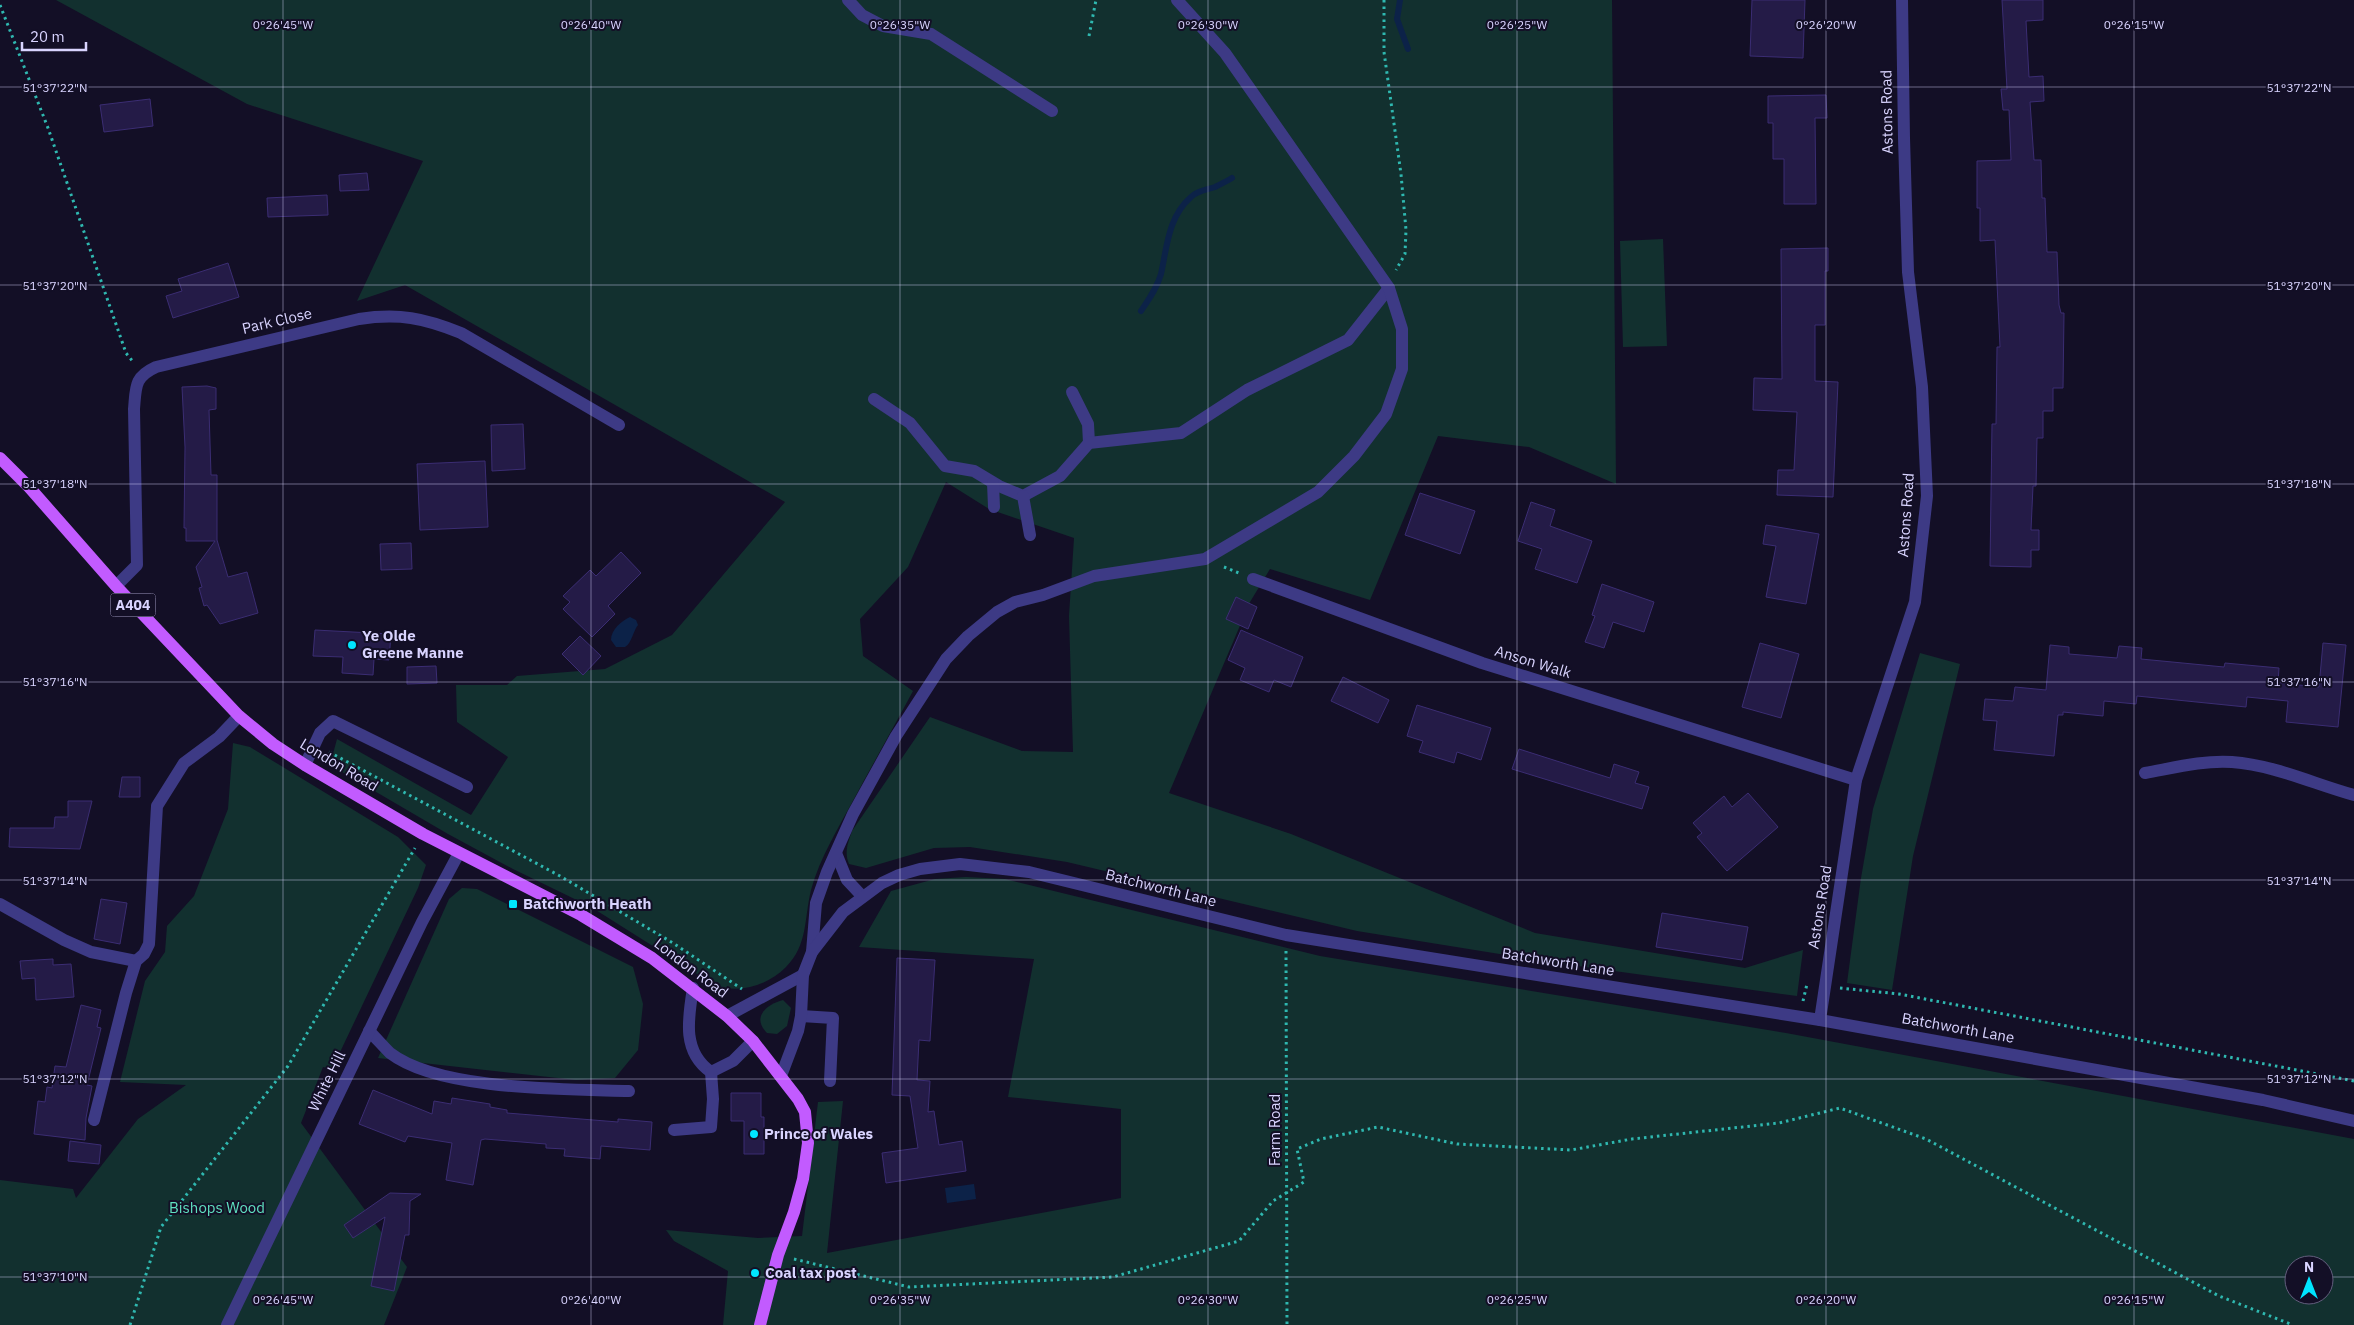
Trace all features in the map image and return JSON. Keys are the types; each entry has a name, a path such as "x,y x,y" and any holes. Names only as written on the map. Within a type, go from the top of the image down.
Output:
{"main road":[{"name":"London Road","path":"0,458 29,487 116,586 239,716 273,744 305,765 459,853 581,915 652,958 727,1016"},
{"name":"A404","path":"727,1016 753,1041 781,1076 805,1112 808,1143 803,1179 794,1212 778,1254 760,1325"}],"street":[{"path":"848,0 862,15 883,26 931,34 1052,111"},
{"path":"812,952 816,903 853,814 891,744 926,687 946,659 968,636 997,612 1015,602 1043,595 1094,576 1206,559 1318,492 1354,456 1386,414 1402,369 1402,329 1386,283 1225,53 1177,0"},
{"name":"Astons Road","path":"1820,1020 1856,780 1915,602 1927,496 1922,387 1908,272 1902,0"},
{"path":"1023,496 1060,476 1093,442 1181,433 1248,390 1348,340 1386,283"},
{"name":"Park Close","path":"142,373 156,366 359,319 383,316 410,316 438,323 461,333 618,425"},
{"path":"116,586 137,565 134,409 136,384 142,373"},
{"path":"1072,392 1088,424 1093,442"},
{"path":"874,399 910,423 945,466 974,471 993,483 1023,496"},
{"path":"993,483 994,507"},
{"path":"1023,496 1030,535"},
{"name":"Anson Walk","path":"1253,579 1482,663 1856,780"},
{"path":"94,1120 136,961 144,954 149,944 157,806 184,763 219,737 239,716"},
{"path":"305,765 320,733 333,721 467,787"},
{"path":"2145,773 2193,764 2231,762 2266,767 2354,795"},
{"name":"White Hill","path":"228,1325 369,1031 459,853"},
{"path":"836,853 847,880 862,896"},
{"name":"Batchworth Lane","path":"781,1076 791,1053 801,1016 803,975 812,952 843,912 862,896 890,879 920,869 960,864 1029,872 1286,935 1820,1020 2263,1100 2354,1121"},
{"path":"0,904 64,940 91,952 136,961"},
{"path":"727,1016 803,975"},
{"path":"693,988 688,1022 691,1047 700,1065 711,1072"},
{"path":"801,1016 833,1018 830,1081"},
{"path":"369,1031 391,1053 412,1065 441,1074 494,1084 629,1091"},
{"path":"711,1072 733,1061 753,1041"},
{"path":"674,1130 710,1127 711,1072"}],"path":[{"path":"1089,36 1096,0"},
{"path":"1384,0 1384,52 1401,174 1406,230 1404,254 1396,270 1386,283"},
{"path":"0,5 48,128 126,353 142,373"},
{"path":"1206,559 1253,579"},
{"path":"316,744 560,876 673,943 742,989"},
{"path":"130,1325 161,1227 288,1066 417,845"},
{"name":"Farm Road","path":"1286,935 1287,1325"},
{"path":"1801,1017 1806,984 1899,994 2354,1081"},
{"path":"786,1257 909,1287 1113,1277 1239,1241 1274,1201 1304,1182 1297,1148 1321,1138 1378,1127 1456,1144 1571,1150 1632,1138 1779,1123 1840,1108 1926,1138 2219,1296 2293,1325"}],"green space":[{"path":"56,0 1612,0 1616,484 1529,447 1438,436 1370,600 1270,569 1250,602 1169,793 1291,834 1535,933 1745,968 1803,950 1797,996 1556,963 1357,931 1067,862 970,847 934,848 866,868 849,864 847,851 852,831 930,717 1022,751 1073,752 1069,616 1074,538 989,509 946,482 908,567 860,619 863,656 913,691 825,854 811,890 802,941 793,959 778,974 761,984 751,987 732,989 713,984 591,907 513,869 448,834 330,765 337,739 471,815 508,757 457,722 456,685 507,685 517,676 605,669 672,635 785,502 405,285 357,301 423,161 247,104"},
{"path":"1663,239 1667,346 1623,347 1620,241"},
{"path":"1920,653 1960,664 1913,856 1892,990 1847,983 1861,878 1873,809"},
{"name":"Bishops Wood","path":"233,743 250,747 398,837 426,865 418,888 332,1069 323,1067 301,1123 407,1267 384,1325 0,1325 0,1180 73,1189 76,1198 138,1119 186,1085 120,1082 145,981 165,952 167,926 194,896 228,809"},
{"path":"966,877 1005,879 1320,956 1786,1033 2354,1139 2354,1325 723,1325 728,1271 674,1241 666,1230 758,1238 802,1236 818,1102 843,1101 827,1253 1121,1198 1121,1109 1008,1097 1034,959 859,947 891,891 935,879"},
{"path":"462,888 477,889 633,967 643,1004 638,1050 615,1078 576,1080 378,1058 449,899"},
{"path":"783,1000 791,1008 787,1026 777,1034 767,1033 762,1027 761,1022 763,1012"}],"water":[{"path":"630,617 636,620 638,625 631,640 625,647 616,647 611,640 611,636 620,623"},
{"path":"974,1184 976,1199 947,1203 945,1188"}],"building":[{"path":"1752,0 1805,0 1803,58 1750,56"},
{"path":"2002,0 2043,0 2043,20 2026,21 2029,77 2043,76 2044,101 2030,102 2034,160 2041,160 2042,198 2045,198 2047,252 2057,252 2059,305 2061,313 2064,313 2063,388 2053,388 2053,411 2043,411 2043,438 2037,438 2036,486 2033,486 2031,530 2039,530 2039,550 2031,550 2031,567 1990,566 1992,424 1996,424 1997,347 2000,347 1995,240 1980,241 1980,208 1977,208 1977,161 2011,160 2009,110 2003,110 2001,89 2007,89"},
{"path":"1826,95 1827,118 1815,118 1816,204 1784,204 1784,159 1773,159 1773,123 1768,123 1768,96"},
{"path":"150,99 153,126 104,132 100,105"},
{"path":"367,173 369,190 340,191 339,175"},
{"path":"327,195 328,215 268,217 267,198"},
{"path":"1828,248 1828,271 1825,271 1825,325 1815,325 1815,381 1838,382 1833,497 1777,495 1778,470 1794,470 1797,412 1753,410 1754,378 1782,379 1781,249"},
{"path":"228,263 239,297 173,318 166,296 182,291 178,279"},
{"path":"207,386 216,388 216,409 209,410 211,475 217,475 217,540 228,577 247,572 258,613 220,624 207,605 204,606 199,588 202,587 196,567 215,541 186,541 186,528 184,528 185,447 182,387"},
{"path":"523,424 525,469 492,471 491,425"},
{"path":"485,461 488,527 420,530 417,464"},
{"path":"1420,493 1475,511 1460,554 1405,535"},
{"path":"1531,502 1555,510 1550,526 1592,541 1577,583 1535,569 1542,549 1518,541"},
{"path":"1766,525 1819,534 1806,604 1766,597 1776,546 1763,544"},
{"path":"411,543 412,569 381,570 380,544"},
{"path":"621,552 641,573 608,606 615,614 592,637 563,609 570,602 563,596 590,570 596,576"},
{"path":"1602,584 1654,602 1644,632 1613,622 1604,648 1585,642 1595,616 1592,615"},
{"path":"1236,597 1257,607 1248,629 1226,619"},
{"name":"Ye Olde Greene Manne","path":"315,630 391,634 389,660 374,659 373,675 342,673 343,657 313,656"},
{"path":"1241,630 1303,657 1291,687 1274,680 1269,692 1240,680 1245,668 1228,660"},
{"path":"580,636 601,656 583,675 562,654"},
{"path":"1760,643 1799,654 1781,718 1742,707"},
{"path":"2323,643 2346,645 2338,727 2286,722 2288,701 2247,697 2246,707 2137,696 2136,704 2104,701 2103,716 2063,712 2063,715 2058,715 2054,756 1994,750 1997,721 1983,720 1985,699 2013,701 2015,687 2046,690 2050,645 2069,647 2069,654 2117,658 2119,646 2142,648 2141,659 2224,667 2225,663 2279,668 2278,683 2319,687"},
{"path":"436,666 437,683 407,684 407,667"},
{"path":"1343,677 1389,700 1378,723 1331,701"},
{"path":"1417,705 1491,728 1481,760 1457,752 1454,763 1419,752 1423,741 1407,736"},
{"path":"1519,749 1610,778 1614,764 1639,772 1635,783 1649,787 1642,809 1512,769"},
{"path":"122,777 140,777 140,797 119,797"},
{"path":"1748,793 1778,827 1727,871 1697,837 1702,833 1693,823 1724,796 1732,807"},
{"path":"68,801 92,801 80,849 9,847 10,828 54,828 55,817 68,817"},
{"path":"101,899 127,903 120,944 94,939"},
{"path":"1662,913 1748,927 1742,960 1656,947"},
{"path":"897,958 935,960 930,1041 919,1040 917,1080 930,1081 928,1112 934,1111 939,1145 962,1141 966,1171 886,1183 882,1153 918,1148 910,1096 892,1095"},
{"path":"53,959 53,965 71,964 74,997 36,1000 35,978 22,979 20,961"},
{"path":"81,1005 101,1010 97,1027 101,1028 87,1085 92,1086 86,1118 85,1140 34,1134 38,1101 45,1102 47,1087 52,1088 55,1066 66,1067"},
{"path":"373,1090 432,1114 434,1101 451,1104 452,1098 490,1104 490,1107 507,1110 507,1113 618,1122 618,1119 652,1122 650,1150 601,1146 600,1159 564,1156 565,1149 546,1148 546,1144 485,1139 481,1140 473,1185 446,1180 452,1143 408,1136 405,1142 359,1124"},
{"name":"Prince of Wales","path":"731,1093 761,1093 761,1117 764,1117 764,1154 744,1154 744,1121 731,1121"},
{"path":"70,1141 101,1145 99,1164 68,1161"},
{"path":"390,1193 421,1194 410,1201 409,1235 405,1235 394,1291 371,1286 385,1217 353,1238 344,1225"}],"waterway":[{"path":"1400,0 1397,19 1408,49"},
{"path":"1141,311 1153,293 1161,274 1173,223 1183,205 1197,193 1215,187 1232,178"}],"place":[{"name":"Ye Olde Greene Manne","path":"352,645"},
{"name":"Batchworth Heath","path":"513,904"},
{"name":"Prince of Wales","path":"754,1134"},
{"name":"Coal tax post","path":"755,1273"}]}
